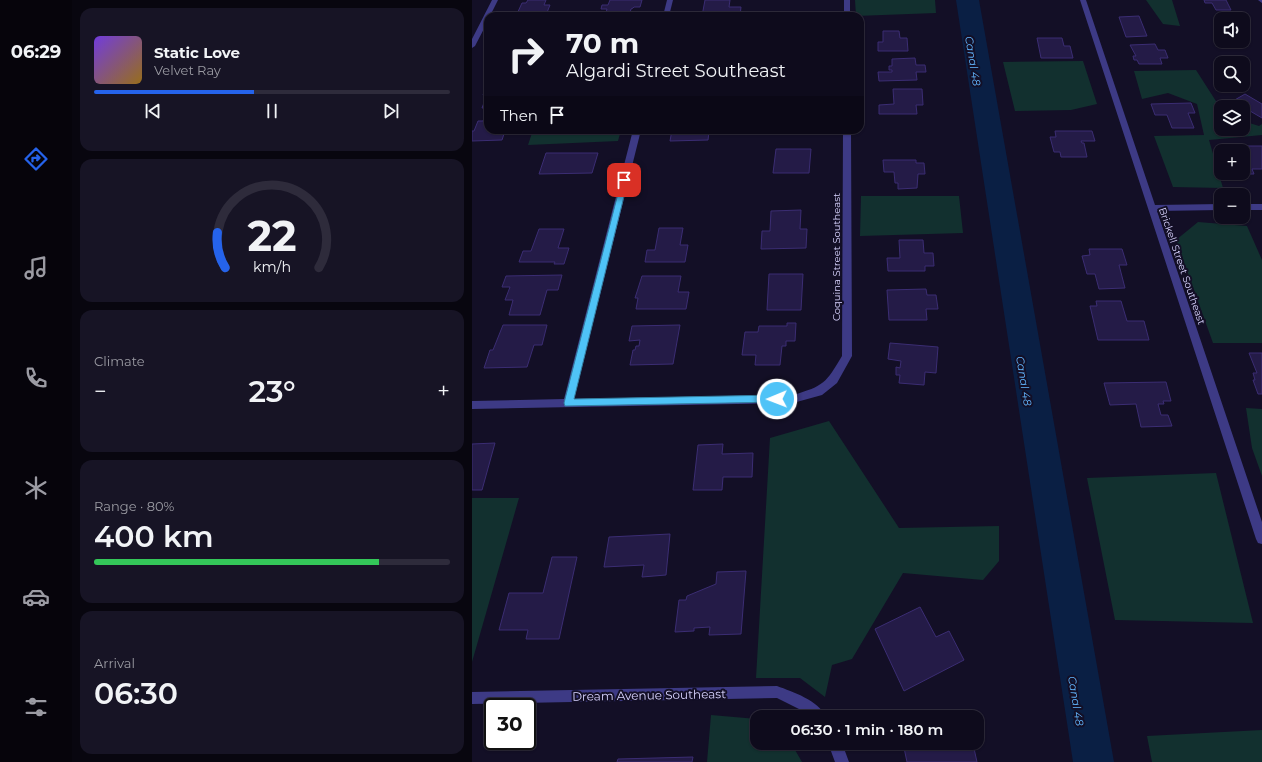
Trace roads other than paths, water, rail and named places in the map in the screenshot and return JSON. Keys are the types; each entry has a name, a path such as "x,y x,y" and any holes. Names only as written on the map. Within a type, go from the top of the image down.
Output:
{"street":[{"path":"489,12 495,0"},
{"path":"667,12 670,0"},
{"path":"847,0 847,12"},
{"name":"Brickell Street Southeast","path":"1083,0 1262,539"},
{"path":"472,46 484,22"},
{"path":"472,405 568,403 636,134"},
{"name":"Coquina Street Southeast","path":"568,403 793,399 818,392 833,380 847,356 847,134"},
{"path":"1151,208 1214,207"},
{"path":"1250,207 1262,207"},
{"name":"Dream Avenue Southeast","path":"472,698 777,692 804,704 811,710"},
{"path":"838,750 842,762"}],"water":[{"name":"Canal 48","path":"956,0 979,0 1114,762 1073,762"}]}
